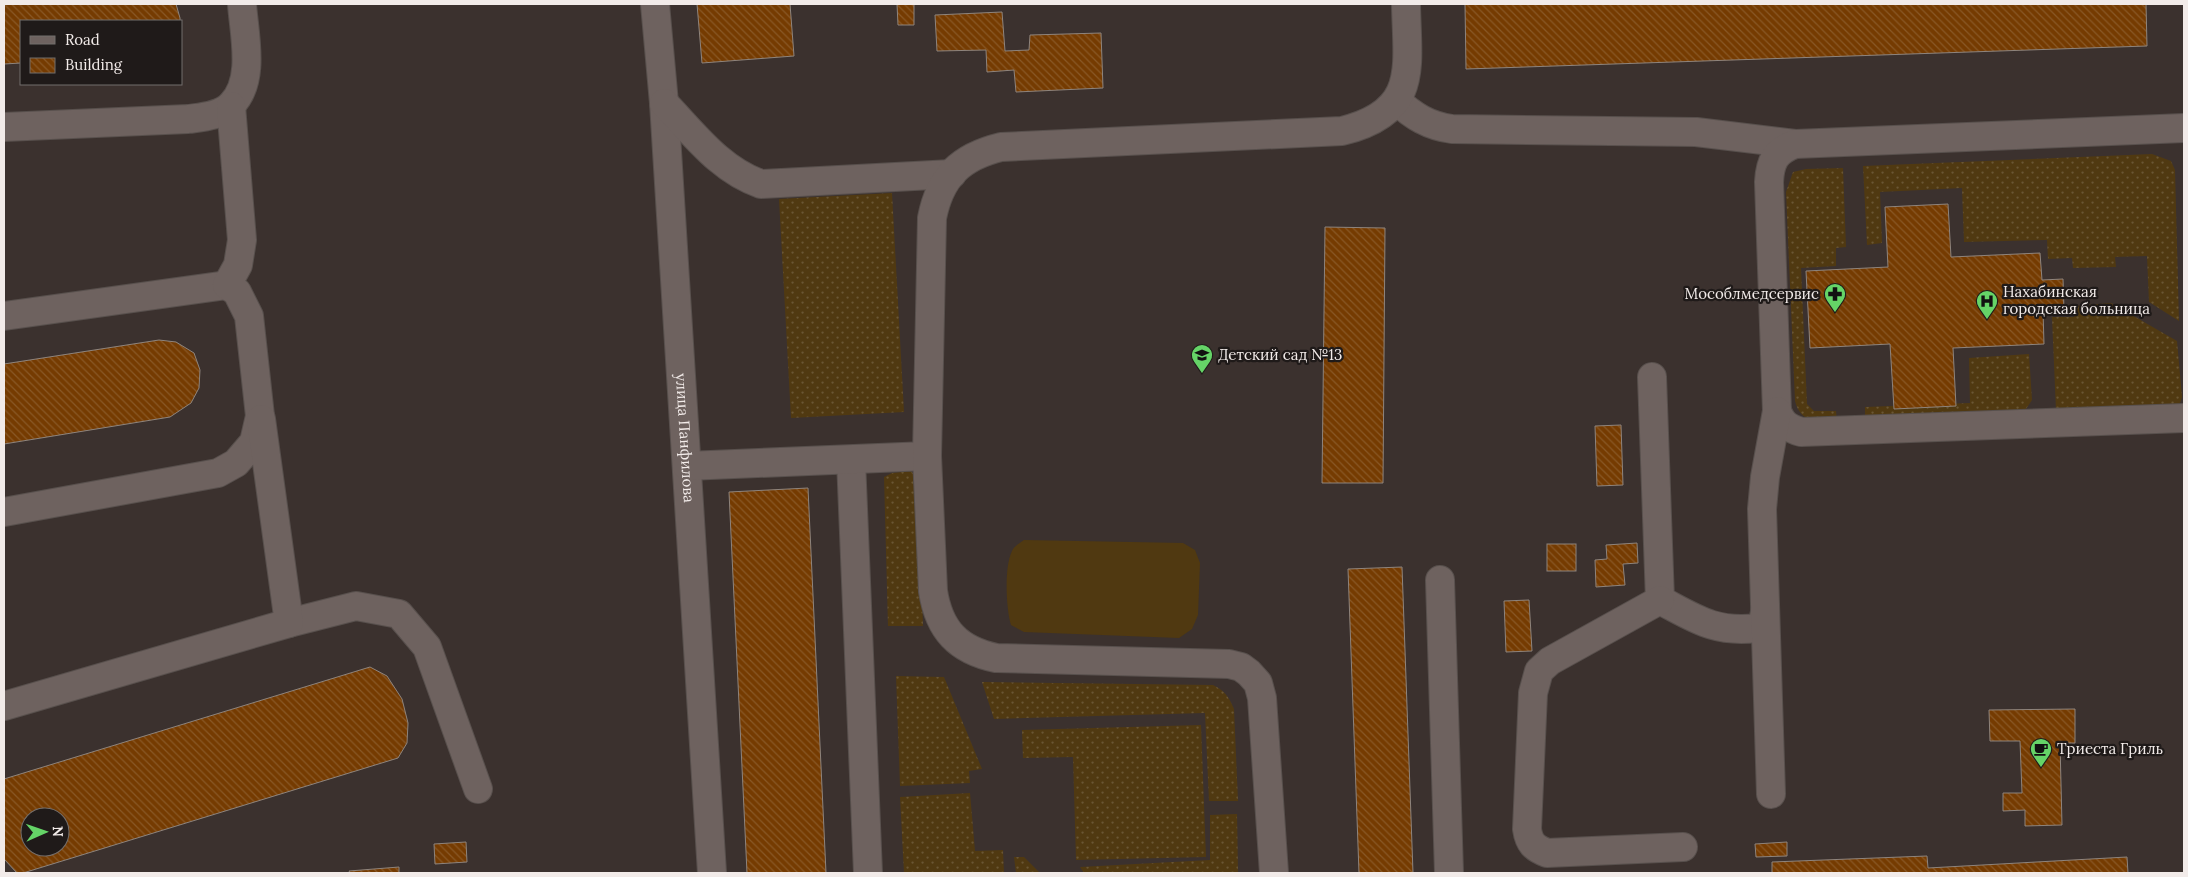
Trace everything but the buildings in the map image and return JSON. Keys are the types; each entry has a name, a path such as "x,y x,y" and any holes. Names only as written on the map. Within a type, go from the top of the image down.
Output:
{"street":[{"path":"4,127 188,119 215,114 231,106 242,89 246,69 242,4"},
{"name":"улица Панфилова","path":"655,4 664,103 712,873"},
{"path":"1274,873 1264,711 1258,683 1249,673 1241,667 1229,664 996,658 971,651 961,645 952,636 936,610 933,591 927,456 932,218 936,198 952,174 968,158 984,151 1023,145 1342,131 1359,127 1374,120 1397,100 1404,90 1408,71 1406,4"},
{"path":"1397,100 1422,120 1437,127 1452,129 1696,132 1795,144 2184,128"},
{"path":"664,103 721,163 741,177 761,184 952,174"},
{"path":"227,285 238,265 242,240 231,106"},
{"path":"1771,794 1762,509 1765,477 1777,411 1770,170 1776,154 1784,148 1795,144"},
{"path":"4,316 227,285 238,292 249,316 260,416 289,622"},
{"path":"1652,377 1660,600"},
{"path":"1777,411 1780,420 1788,428 1801,432 2184,418"},
{"path":"4,512 218,473 236,463 254,442 260,416"},
{"path":"687,466 927,456"},
{"path":"851,460 868,873"},
{"path":"1440,580 1449,873"},
{"path":"1660,600 1711,626 1722,629 1757,628 1763,622 1765,612"},
{"path":"1660,600 1550,661 1539,671 1534,693 1527,829 1529,839 1535,848 1547,853 1683,847"},
{"path":"4,706 289,622 356,606 399,614 427,647 478,789"}],"shaded area":[{"path":"2152,154 2171,161 2175,170 2179,321 2149,302 2147,256 2115,257 2116,267 2073,268 2072,258 2048,259 2047,240 1964,242 1962,188 1880,192 1882,243 1867,245 1863,166"},
{"path":"1843,168 1846,247 1836,248 1836,266 1801,268 1807,404 1814,411 1836,411 1837,422 1817,421 1801,414 1795,401 1786,192 1793,172 1806,169"},
{"path":"892,193 904,412 791,418 779,199"},
{"path":"2111,303 2177,341 2182,397 2179,406 2056,411 2052,317 2074,317 2074,306"},
{"path":"2029,354 2032,400 2026,409 2015,414 1865,421 1865,407 1970,403 1969,358"},
{"path":"911,471 918,479 923,626 888,626 884,477 892,473"},
{"path":"1024,540 1183,543 1195,550 1200,563 1198,615 1192,629 1179,638 1024,632 1011,625 1007,588 1009,558 1016,546"},
{"path":"896,676 944,677 982,769 969,771 970,783 900,786"},
{"path":"982,682 1213,685 1226,695 1234,709 1238,801 1209,801 1205,713 994,719"},
{"path":"1201,725 1206,857 1076,860 1073,757 1023,758 1022,730"},
{"path":"970,793 975,851 1003,850 1004,873 904,873 900,797"},
{"path":"1237,814 1238,873 1084,873 1080,867 1210,860 1210,815"},
{"path":"1014,857 1024,857 1040,873 1016,873"}],"place":[{"name":"Мособлмедсервис","path":"1835,313"},
{"name":"Нахабинская городская больница","path":"1987,320"},
{"name":"Детский сад №13","path":"1202,374"},
{"name":"Триеста Гриль","path":"2041,768"}]}
